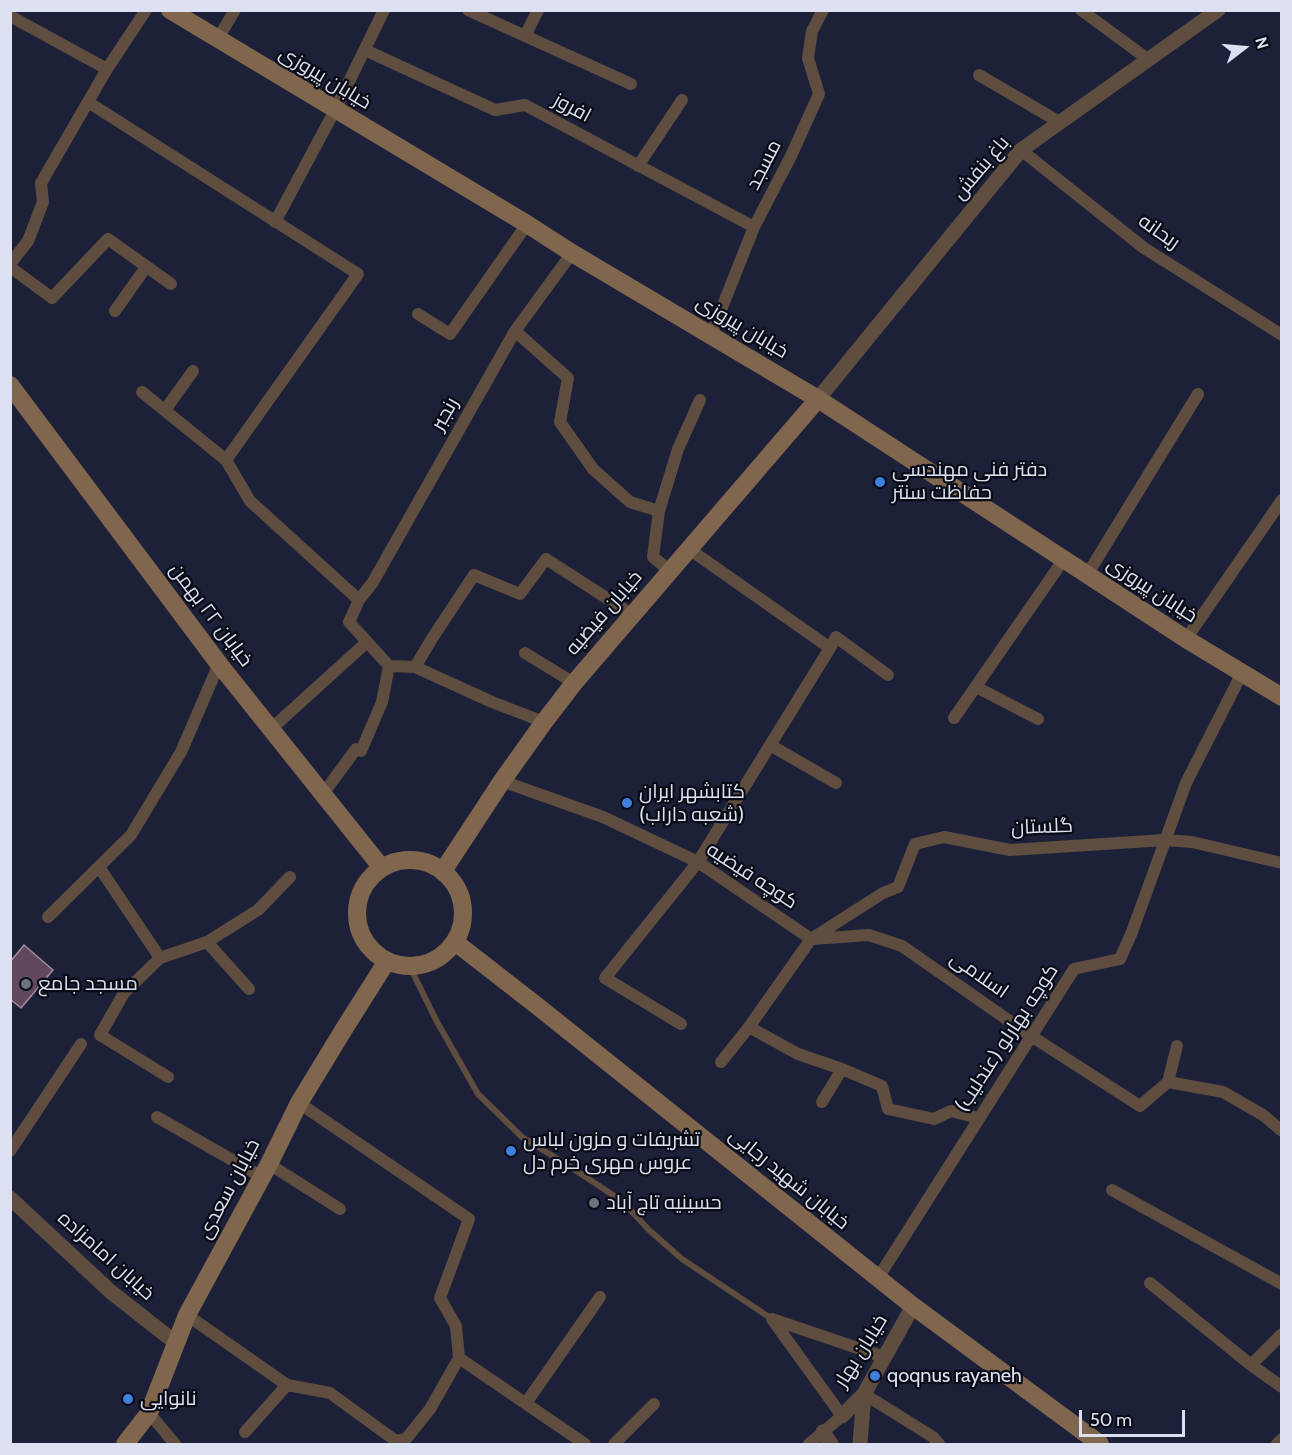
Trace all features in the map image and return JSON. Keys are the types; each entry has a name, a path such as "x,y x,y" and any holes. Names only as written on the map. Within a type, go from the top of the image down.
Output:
{"main road":[{"name":"خیابان پیروزی","path":"170,10 818,399 1186,639 1281,697"},
{"name":"خیابان ۲۲ بهمن","path":"10,385 219,664 382,868"},
{"name":"خیابان فیضیه","path":"443,872 502,781 574,682 818,399"},
{"path":"406,860 432,865 443,872 454,883 461,897 463,912 461,928 455,942 440,958 430,963 410,967 387,961 374,952 364,939 358,924 357,908 362,892 370,879 382,868 406,860"},
{"name":"خیابان شهید رجایی","path":"455,942 913,1306 1100,1444"},
{"name":"خیابان سعدی","path":"125,1444 149,1413 187,1315 266,1171 299,1103 387,961"}],"street":[{"path":"146,10 107,69 41,183 43,202 28,241 12,261 52,298 108,239 171,284"},
{"path":"217,40 235,10"},
{"path":"275,222 335,110 384,10"},
{"path":"468,10 632,84"},
{"path":"525,36 538,10"},
{"name":"مسجد","path":"711,335 754,227 791,156 819,94 808,58 812,31 823,10"},
{"path":"1081,10 1149,60"},
{"name":"باغ بنفش","path":"818,399 1021,150 1218,10"},
{"path":"10,16 107,69"},
{"name":"افروز","path":"365,50 495,110 525,105 754,227"},
{"path":"979,75 1061,123"},
{"path":"638,166 682,99"},
{"path":"88,102 358,274 226,460"},
{"name":"ریحانه","path":"1021,150 1143,248 1281,335"},
{"path":"418,314 450,334 527,224"},
{"name":"رنجبر","path":"359,600 373,582 515,332 572,253"},
{"path":"115,311 146,267"},
{"path":"515,332 568,378 561,422 593,469 630,502 659,512"},
{"path":"165,410 193,371"},
{"path":"142,392 226,460 250,501 359,600 349,622 389,666 415,667 492,702 544,722"},
{"path":"1087,575 1198,394"},
{"path":"670,571 653,557 659,512 678,449 700,400"},
{"path":"1186,639 1281,500"},
{"path":"689,549 830,648"},
{"path":"415,667 474,575 520,594 546,559 633,615"},
{"path":"954,718 1064,560"},
{"path":"681,1024 605,978 698,862 836,637 888,675"},
{"path":"271,729 367,642"},
{"path":"525,653 574,682"},
{"path":"48,917 130,835 181,752 219,664"},
{"path":"323,794 356,749 361,751 382,702 389,666"},
{"name":"کوچه بهارلو (عندلیب)","path":"878,1278 1074,969 1120,959 1186,783 1242,673"},
{"path":"976,687 1038,719"},
{"path":"770,745 836,783"},
{"name":"کوچه فیضیه","path":"502,781 603,817 698,862 811,939"},
{"name":"گلستان","path":"811,939 883,893 898,887 915,844 944,837 1010,850 1165,840 1192,842 1281,863"},
{"path":"99,867 160,958"},
{"path":"168,1077 100,1035 124,993 160,958 207,942 258,910 290,878"},
{"name":"اسلامی","path":"811,939 869,935 902,946 1031,1036 1140,1106 1168,1082"},
{"path":"721,1062 749,1027 811,939"},
{"path":"207,942 249,989"},
{"path":"749,1027 798,1054 882,1086 888,1109 934,1119 951,1111 978,1118"},
{"path":"10,1151 81,1044"},
{"path":"1177,1046 1168,1082 1223,1092 1263,1115 1281,1131"},
{"path":"822,1102 842,1069"},
{"path":"187,1315 287,1386 330,1394 396,1441 408,1442 459,1358 456,1326 440,1298 469,1219 299,1103"},
{"path":"157,1117 340,1209"},
{"path":"1112,1190 1281,1284"},
{"name":"خیابان امامزاده","path":"10,1198 111,1292 176,1343"},
{"path":"1150,1282 1281,1387"},
{"path":"526,1403 600,1297"},
{"name":"خیابان بهار","path":"842,1416 864,1394 913,1306"},
{"path":"772,1319 884,1357"},
{"path":"772,1319 842,1416 827,1438 809,1444"},
{"path":"1251,1365 1281,1334"},
{"path":"459,1358 585,1444"},
{"path":"245,1432 287,1386"},
{"path":"860,1444 864,1394 933,1437 939,1444"},
{"path":"614,1444 654,1404"},
{"path":"149,1413 175,1444"},
{"path":"1277,1444 1281,1438"}],"lane":[{"path":"410,967 436,1020 478,1094 522,1137 622,1201 649,1230 682,1259 772,1319"}],"building":[{"name":"مسجد جامع","path":"24,945 53,970 21,1008 10,999 10,962"}],"place":[{"name":"دفتر فنی مهندسی حفاظت سنتر","path":"880,482"},
{"name":"کتابشهر ایران (شعبه داراب)","path":"627,803"},
{"name":"مسجد جامع","path":"26,984"},
{"name":"تشریفات و مزون لباس عروس مهری خرم دل","path":"511,1151"},
{"name":"حسینیه تاج آباد","path":"594,1203"},
{"name":"qoqnus rayaneh","path":"875,1376"},
{"name":"نانوایی","path":"128,1399"}]}
